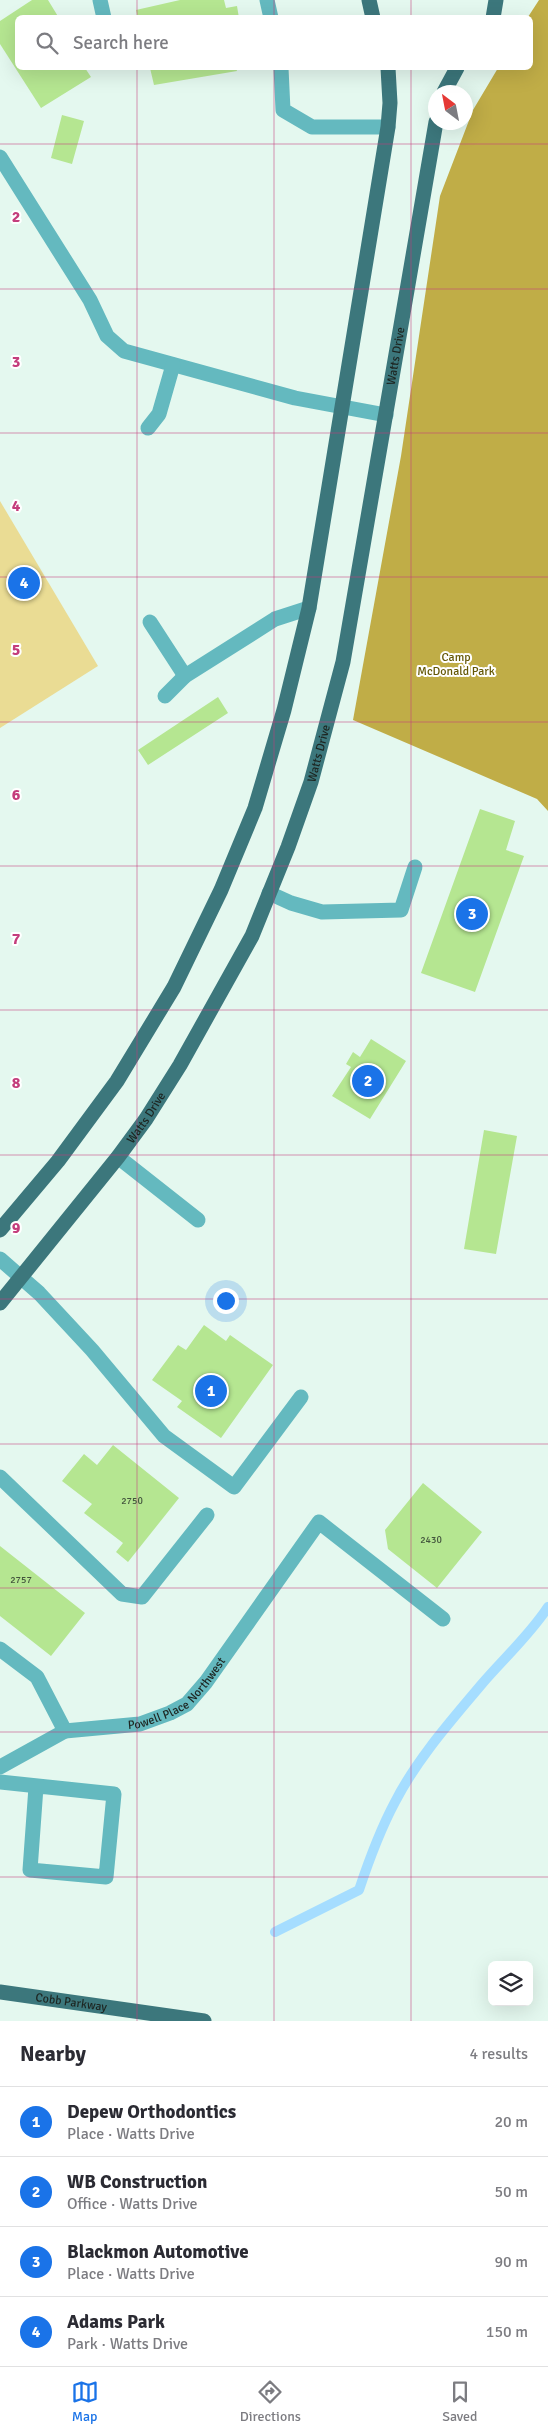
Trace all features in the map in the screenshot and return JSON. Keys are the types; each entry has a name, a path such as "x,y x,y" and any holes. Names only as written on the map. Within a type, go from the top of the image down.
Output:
{"main road":[{"path":"369,0 372,15"},
{"path":"0,1230 58,1161 117,1081 174,987 221,890 255,808 284,710 309,608 340,406 388,127 390,103 388,70"},
{"path":"448,85 456,70"},
{"name":"Watts Drive","path":"0,1303 22,1278 146,1120 185,1056 252,936 269,893 310,782 331,712 343,662 435,130"},
{"name":"Cobb Parkway","path":"0,1992 204,2021"}],"street":[{"path":"100,0 103,15"},
{"path":"267,0 270,15"},
{"path":"281,70 283,110 312,127 388,127"},
{"path":"0,157 90,300 106,336 124,351 295,398 386,415"},
{"path":"148,428 159,414 173,365"},
{"path":"165,696 185,676 275,619 309,608"},
{"path":"150,622 185,676"},
{"path":"269,893 291,903 322,912 400,910 415,867"},
{"path":"118,1157 198,1220"},
{"path":"0,1259 22,1278 92,1350 164,1436 234,1487 301,1397"},
{"path":"0,1477 122,1594 142,1597 207,1515"},
{"name":"Powell Place Northwest","path":"0,1766 65,1731 140,1724 170,1713 187,1704 206,1682 319,1522 443,1619"},
{"path":"0,1649 37,1677 65,1731"},
{"path":"0,1782 114,1794 106,1877 30,1870 36,1787"}],"shaded area":[{"path":"0,501 98,666 0,728"}],"green space":[{"name":"Camp McDonald Park","path":"539,0 548,0 548,811 537,799 353,720 401,456 440,196 465,130 473,130 473,110 497,70 533,70 533,15 529,15"}],"building":[{"path":"32,0 48,0 57,15 15,15 15,67 0,44 0,21"},
{"path":"180,0 224,0 226,8 237,6 238,15 137,15 136,10"},
{"path":"17,70 86,70 91,77 41,108"},
{"path":"150,70 237,71 154,85"},
{"path":"62,115 84,121 72,164 51,158"},
{"path":"218,697 228,713 148,765 138,750"},
{"path":"480,809 515,821 506,850 524,856 475,992 421,973"},
{"path":"371,1039 406,1061 370,1119 332,1096 351,1067 346,1064 353,1052 360,1057"},
{"path":"484,1130 517,1136 496,1254 464,1249"},
{"path":"204,1325 226,1341 230,1335 273,1365 221,1438 177,1407 182,1401 152,1380 178,1345 186,1350"},
{"path":"113,1445 179,1498 128,1562 116,1552 123,1543 84,1513 92,1504 62,1481 84,1454 97,1465"},
{"path":"423,1483 482,1532 437,1588 388,1549 385,1530"},
{"path":"0,1546 85,1613 51,1656 0,1616"}],"waterway":[{"path":"275,1932 359,1890 384,1823 413,1771 446,1727 533,1628 548,1607"}],"place":[{"name":"Adams Park","path":"24,583"},
{"name":"Blackmon Automotive","path":"472,914"},
{"name":"WB Construction","path":"368,1081"},
{"name":"Depew Orthodontics","path":"211,1391"}]}
